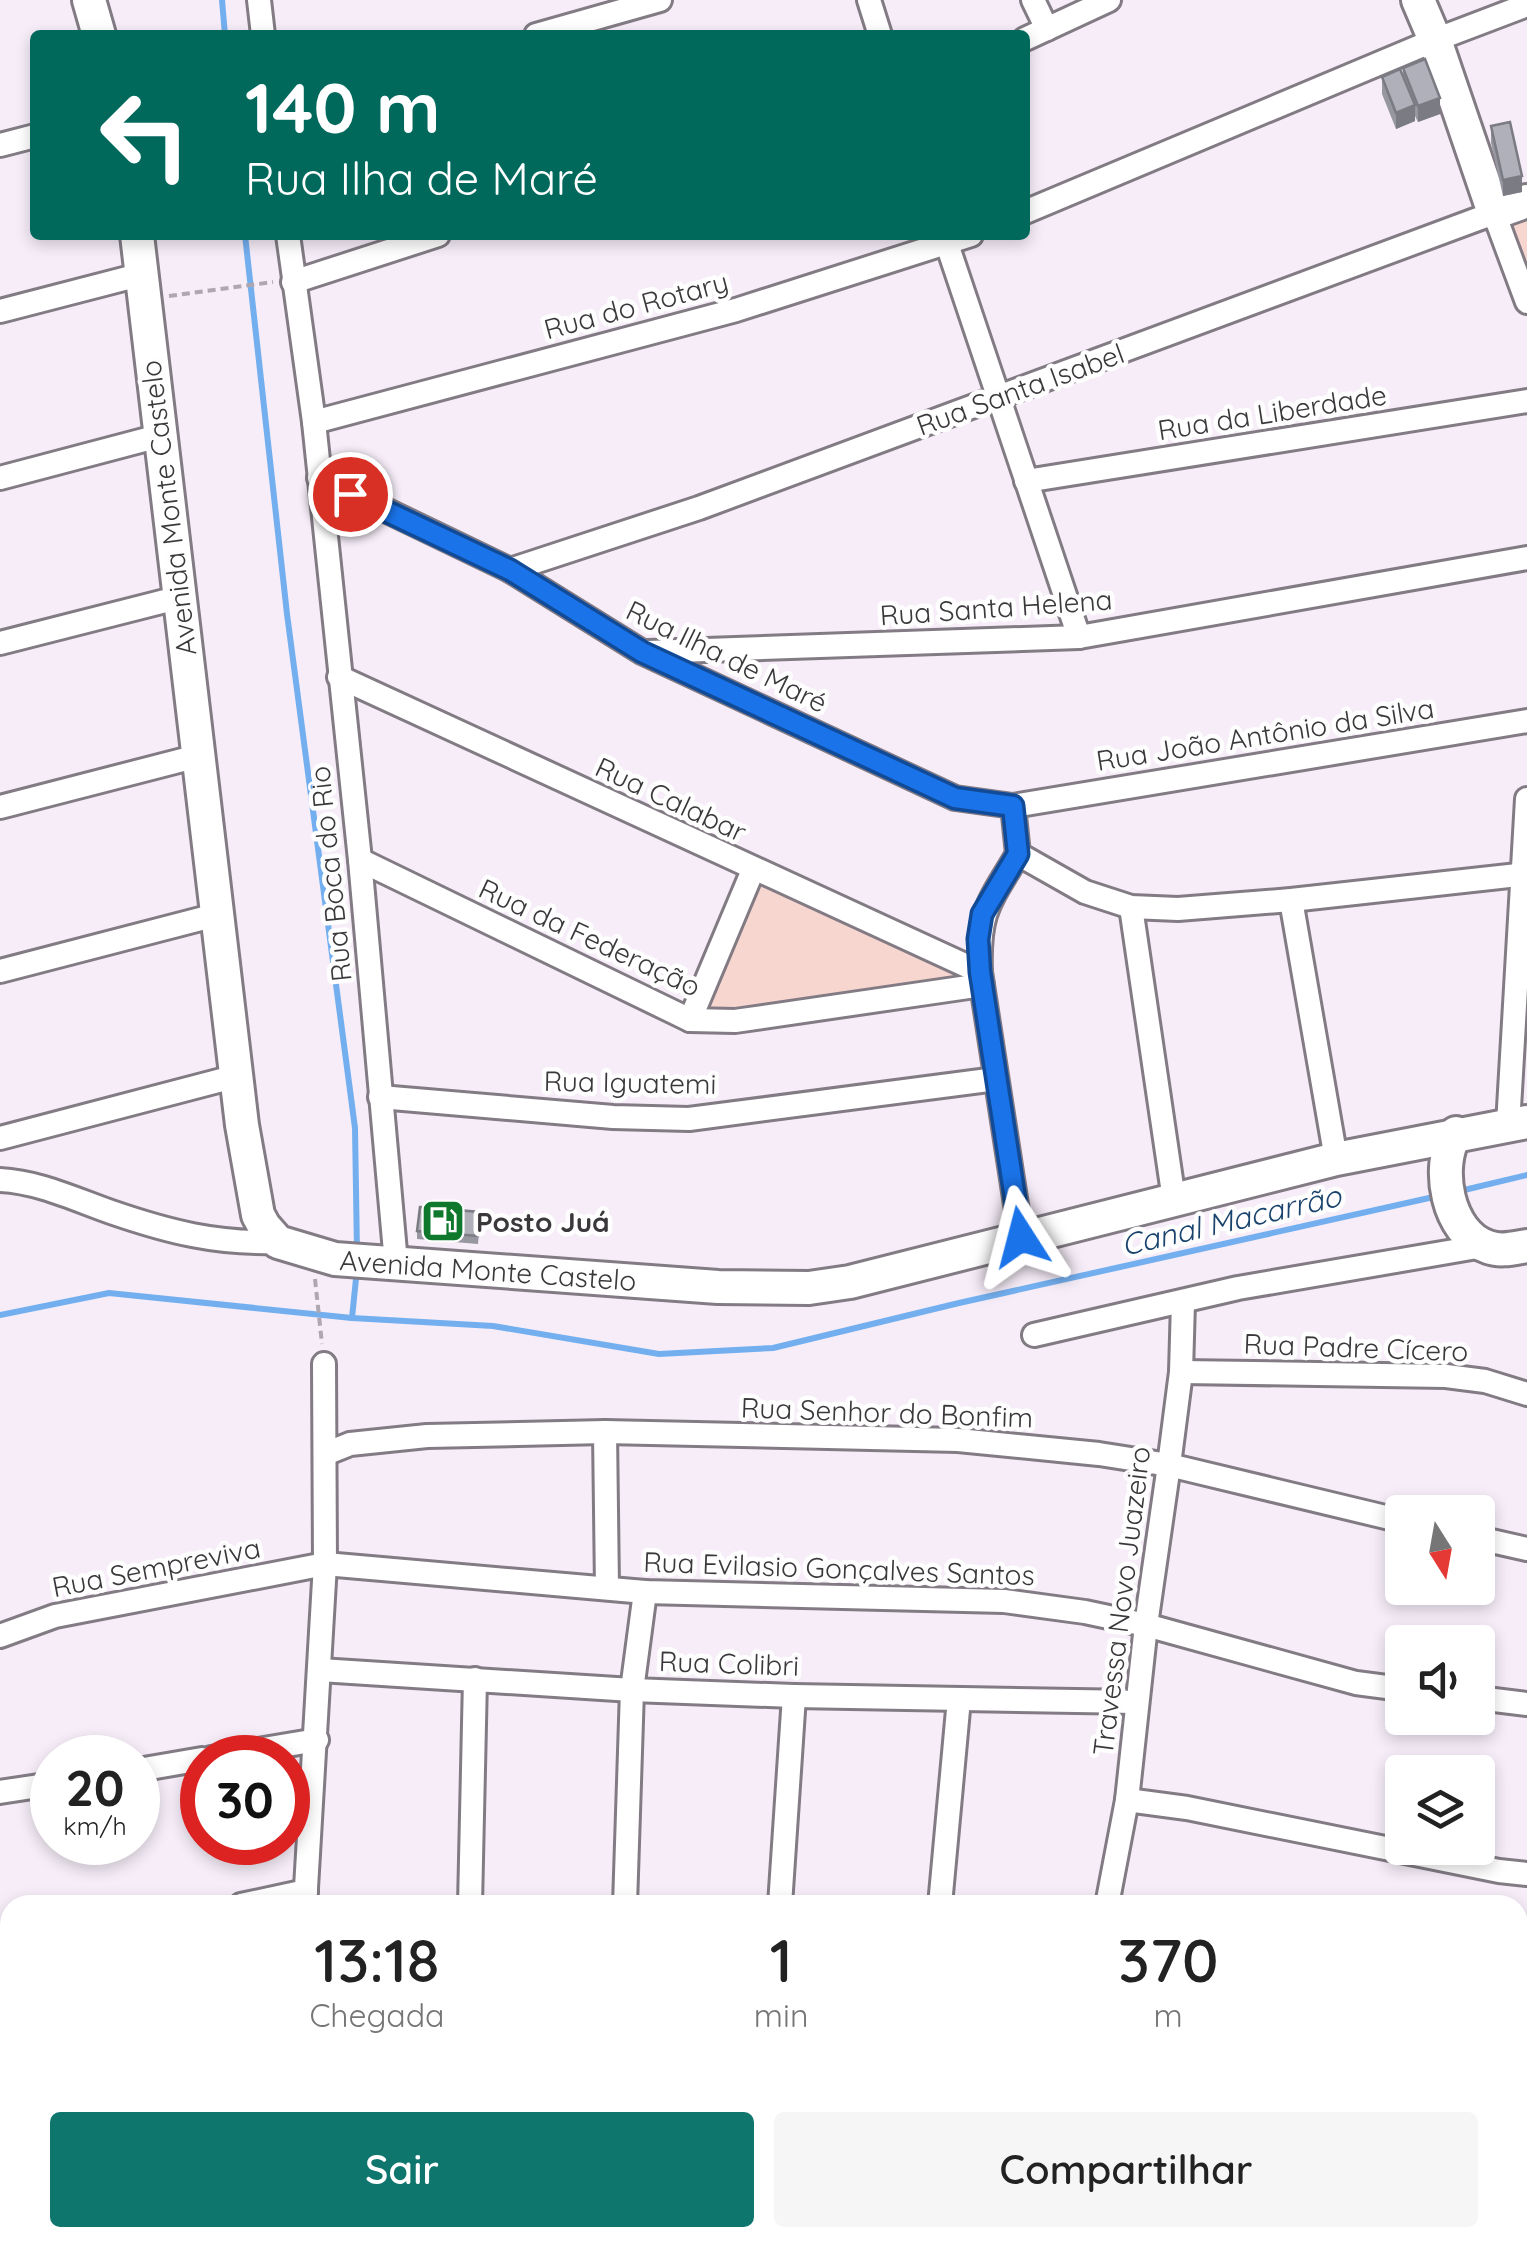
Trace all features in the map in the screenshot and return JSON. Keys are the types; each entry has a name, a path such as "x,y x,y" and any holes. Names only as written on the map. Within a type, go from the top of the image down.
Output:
{"street":[{"path":"89,0 98,30"},
{"path":"259,0 263,30"},
{"path":"554,30 660,0"},
{"path":"869,0 878,30"},
{"path":"1033,0 1036,34 1109,0"},
{"path":"1418,0 1526,296"},
{"path":"1030,210 1435,40 1527,6"},
{"path":"0,145 30,137"},
{"name":"Rua Santa Isabel","path":"510,570 699,508 1527,201"},
{"name":"Avenida Monte Castelo","path":"137,240 248,1171 258,1215 278,1242 313,1254 369,1261 718,1287 809,1288 850,1282 1336,1159 1518,1124"},
{"name":"Rua Boca do Rio","path":"289,240 314,422 360,860 380,1097 369,1261"},
{"path":"293,282 423,240"},
{"path":"946,240 1078,638"},
{"name":"Rua do Rotary","path":"314,422 736,310 946,240"},
{"path":"0,311 143,287"},
{"name":"Rua da Liberdade","path":"1026,481 1527,401"},
{"path":"0,478 160,436"},
{"name":"Rua Ilha de Maré","path":"319,478 510,570 642,652 955,798 1013,806"},
{"name":"Rua Santa Helena","path":"642,652 1078,638 1527,558"},
{"path":"0,643 177,598"},
{"name":"Rua Calabar","path":"339,677 981,978"},
{"name":"Rua João Antônio da Silva","path":"1013,806 1527,721"},
{"path":"0,807 198,756"},
{"path":"1518,1124 1527,799"},
{"path":"1013,806 1018,854 982,914 978,939 1021,1237"},
{"path":"1018,854 1085,892 1131,906 1178,908 1291,900 1525,874"},
{"name":"Rua da Federação","path":"360,860 690,1020 735,1021 981,978"},
{"path":"690,1020 753,870"},
{"path":"1291,900 1336,1159"},
{"path":"1131,906 1174,1200"},
{"path":"0,971 216,915"},
{"path":"0,1138 237,1076"},
{"name":"Rua Iguatemi","path":"380,1097 613,1116 690,1118 996,1080"},
{"path":"1456,1133 1448,1147 1446,1171 1454,1215 1483,1246"},
{"path":"1405,1144 1432,1152 1446,1171"},
{"path":"0,1180 26,1182 171,1232 222,1242 278,1242"},
{"path":"1034,1335 1238,1288 1483,1246 1499,1250 1527,1246"},
{"name":"Travessa Novo Juazeiro","path":"1108,1895 1127,1800 1136,1702 1170,1465 1181,1372 1183,1302"},
{"path":"306,1895 325,1564 323,1353"},
{"name":"Rua Padre Cícero","path":"1181,1372 1446,1376 1485,1381 1527,1394"},
{"path":"606,1432 607,1588"},
{"name":"Rua Senhor do Bonfim","path":"324,1454 341,1446 427,1436 606,1432 958,1440 1170,1465 1385,1517"},
{"path":"1495,1542 1527,1549"},
{"name":"Rua Evilasio Gonçalves Santos","path":"325,1564 646,1592 1004,1601 1146,1625 1356,1683 1385,1687"},
{"name":"Rua Sempreviva","path":"0,1636 55,1616 325,1564"},
{"path":"625,1895 632,1690 646,1592"},
{"name":"Rua Colibri","path":"320,1670 632,1690 1136,1702"},
{"path":"470,1895 474,1679"},
{"path":"781,1895 794,1696"},
{"path":"941,1895 959,1699"},
{"path":"1495,1700 1527,1704"},
{"path":"310,1741 316,1740"},
{"path":"0,1792 30,1787"},
{"path":"1127,1800 1187,1808 1527,1874"}],"path":[{"path":"143,287 234,288 261,284"},
{"path":"317,1299 323,1353"}],"shaded area":[{"path":"1527,212 1527,283 1504,220"},
{"path":"756,879 974,978 698,1016"}],"building":[{"path":"1425,59 1440,98 1418,106 1403,68"},
{"path":"1400,69 1415,105 1396,113 1382,77"},
{"path":"1510,122 1522,176 1503,180 1491,126"},
{"path":"420,1207 480,1212 478,1236 417,1231"}],"waterway":[{"path":"222,0 225,30"},
{"path":"246,240 287,614 355,1128 357,1252"},
{"name":"Canal Macarrão","path":"1460,1191 1527,1175"},
{"name":"Canal Macarrão","path":"0,1315 109,1293 352,1318 493,1326 659,1354 773,1348 1438,1196"},
{"path":"352,1318 357,1269"}],"place":[{"name":"Posto Juá","path":"443,1221"}],"route":[{"path":"350,494 510,570 642,652 955,798 1013,806 1018,854 982,914 978,939 1021,1237"}]}
